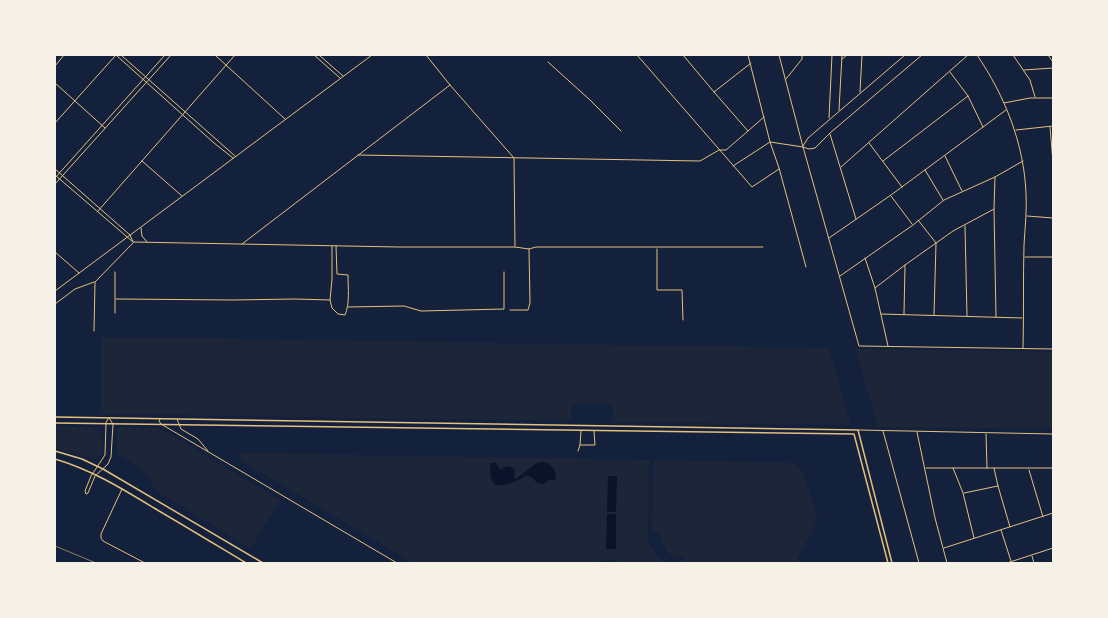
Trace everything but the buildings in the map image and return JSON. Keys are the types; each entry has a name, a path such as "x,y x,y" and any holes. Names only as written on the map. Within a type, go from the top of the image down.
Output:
{"street":[{"path":"55,66 64,55"},
{"path":"55,123 116,55 214,143 233,158"},
{"path":"120,55 235,156"},
{"path":"165,55 55,177 60,179 127,238 134,242 529,248 763,248"},
{"path":"55,184 171,55"},
{"path":"215,55 285,119"},
{"path":"97,212 235,55"},
{"path":"314,55 340,78"},
{"path":"319,55 343,76"},
{"path":"55,291 372,55"},
{"path":"426,55 450,85 514,158 515,247"},
{"path":"637,55 752,187 779,168"},
{"path":"684,55 748,132"},
{"path":"748,55 770,142 779,168 806,267"},
{"path":"779,55 803,147 859,346 1053,348"},
{"path":"786,80 802,59 802,55"},
{"path":"829,120 832,55"},
{"path":"839,111 842,55"},
{"path":"842,59 847,55"},
{"path":"860,93 862,55"},
{"path":"803,147 808,138 905,55"},
{"path":"733,166 770,142 809,149 815,148 830,133 922,55"},
{"path":"841,167 968,55"},
{"path":"977,55 992,76 1004,103 1015,130 1022,161 1027,216 1024,257 1023,348"},
{"path":"1013,55 1030,80 1035,98"},
{"path":"1048,55 1053,62"},
{"path":"548,62 611,120 621,132"},
{"path":"714,92 751,63"},
{"path":"1023,70 1053,68"},
{"path":"949,72 968,96 983,127"},
{"path":"55,83 105,128"},
{"path":"241,244 450,85"},
{"path":"883,161 968,96"},
{"path":"1004,103 1035,98 1053,98"},
{"path":"829,238 945,156 1006,110"},
{"path":"358,155 700,161 719,150 726,150 764,118"},
{"path":"1050,126 1053,162"},
{"path":"1015,130 1053,126"},
{"path":"830,133 856,219"},
{"path":"869,142 902,187"},
{"path":"945,156 962,192"},
{"path":"142,160 182,196"},
{"path":"840,277 913,225 944,200 995,177 1022,161"},
{"path":"55,169 130,235 134,242"},
{"path":"925,170 944,200"},
{"path":"995,177 994,210 996,317"},
{"path":"891,195 913,225"},
{"path":"875,288 953,231 994,210"},
{"path":"1027,216 1053,218"},
{"path":"918,220 936,244 934,315"},
{"path":"965,225 967,316"},
{"path":"141,227 142,236 148,243"},
{"path":"55,304 75,289 95,282 134,242"},
{"path":"332,246 332,279 330,300 332,308 338,314 345,315 348,307 348,275 337,274 336,246"},
{"path":"510,310 528,310 530,303 529,248"},
{"path":"657,248 657,290 682,290 683,320"},
{"path":"55,252 79,273"},
{"path":"1024,257 1053,257"},
{"path":"865,258 875,288 888,347"},
{"path":"904,314 905,265"},
{"path":"115,272 116,313"},
{"path":"348,307 404,306 421,311 504,309 504,272"},
{"path":"94,331 95,282"},
{"path":"116,299 330,300"},
{"path":"881,314 1024,318"},
{"path":"55,417 1053,434"},
{"path":"109,418 113,424 111,457 108,464 96,475 88,493 86,494 85,491 93,473 105,455 106,424 109,418"},
{"path":"160,419 159,421 161,424 396,563"},
{"path":"176,419 179,421 181,429 198,439 209,452"},
{"path":"217,420 218,425"},
{"path":"298,421 298,426"},
{"path":"359,422 359,427"},
{"path":"55,423 820,434 854,434 858,430"},
{"path":"429,423 429,428"},
{"path":"491,424 491,429"},
{"path":"604,426 604,431"},
{"path":"626,426 627,431"},
{"path":"650,427 650,432"},
{"path":"704,427 704,432"},
{"path":"766,428 766,433"},
{"path":"820,429 820,434"},
{"path":"578,451 581,430"},
{"path":"580,445 595,445 594,430"},
{"path":"858,430 892,563"},
{"path":"883,431 919,563"},
{"path":"918,432 935,518 947,563"},
{"path":"986,433 987,468"},
{"path":"854,434 888,560"},
{"path":"55,451 82,459 98,466 263,563"},
{"path":"55,459 79,466 93,473 246,563"},
{"path":"925,468 1053,468"},
{"path":"953,468 963,493 974,538"},
{"path":"994,468 1010,527"},
{"path":"1029,469 1043,517"},
{"path":"963,493 998,486"},
{"path":"122,489 101,534 101,538 103,541 145,563"},
{"path":"943,548 1053,513"},
{"path":"1001,530 1011,562"},
{"path":"1007,563 1053,548"},
{"path":"1032,555 1034,563"},
{"path":"887,563 891,557"}],"shaded area":[{"path":"101,337 829,348 851,425 613,422 613,407 609,404 574,403 574,406 571,407 571,421 101,414"},
{"path":"855,349 1053,352 1053,429 878,427"},
{"path":"55,427 97,427 103,440 102,454 96,459 55,448"},
{"path":"120,427 157,428 163,430 280,500 251,548 158,492 154,488 144,470 117,454 117,430"},
{"path":"238,454 649,460 648,538 646,541 662,563 628,564 614,560 607,560 597,563 413,563 239,459 237,457"},
{"path":"654,460 791,463 797,465 801,469 817,514 816,523 795,563 685,563 682,557 676,557 668,553 658,532 652,532"},
{"path":"496,462 500,470 507,466 513,468 515,471 515,479 537,463 546,463 555,471 555,481 549,479 546,483 539,484 530,476 525,476 507,484 496,485 491,478 490,464"},
{"path":"608,476 617,476 616,512 607,512"},
{"path":"607,514 616,514 616,549 606,549"}],"railway":[{"path":"55,546 96,563"}]}
